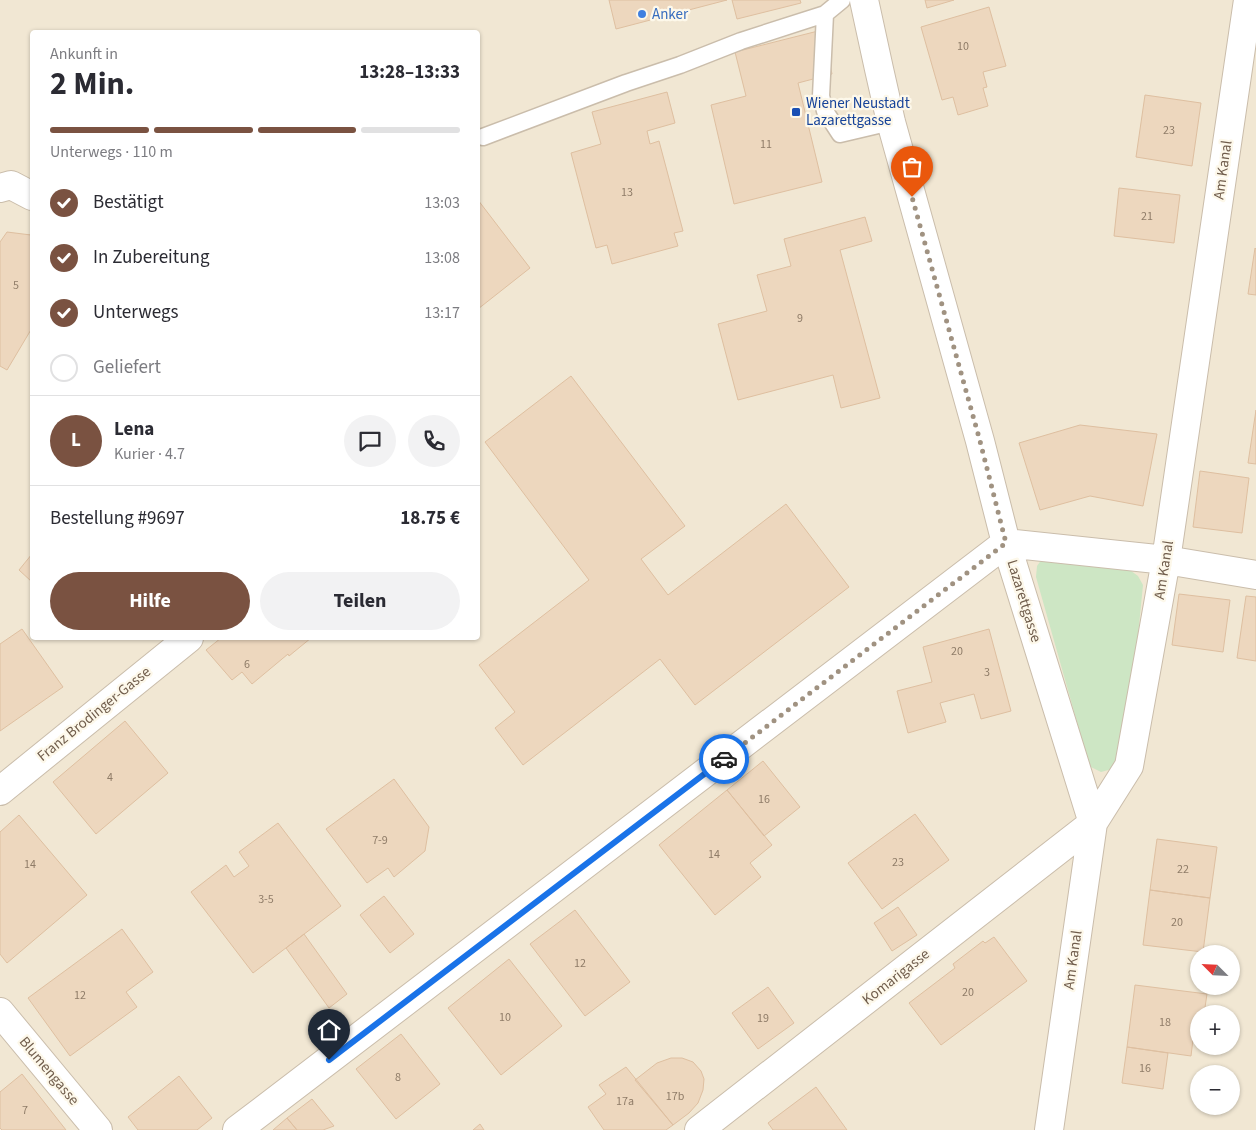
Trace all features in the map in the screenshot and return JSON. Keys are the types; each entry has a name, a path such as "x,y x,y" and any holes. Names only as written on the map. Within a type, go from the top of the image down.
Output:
{"street":[{"name":"Lazarettgasse","path":"864,0 891,122 977,431 1006,543 1093,823"},
{"name":"Am Kanal","path":"1049,1130 1093,823 1129,766 1166,560 1248,0"},
{"path":"0,188 11,185 30,195"},
{"path":"237,1130 1006,543 1166,560 1256,575"},
{"name":"Franz Brodinger-Gasse","path":"0,791 187,640"},
{"name":"Komarigasse","path":"699,1130 1093,823"},
{"name":"Blumengasse","path":"0,1012 98,1130"}],"lane":[{"path":"483,137 741,41 825,14 842,0"},
{"path":"825,14 822,96 825,112 840,134 891,122"}],"shaded area":[{"path":"0,0 1256,0 1256,1130 0,1130"}],"green space":[{"path":"1042,559 1127,568 1138,576 1143,585 1132,697 1125,744 1112,769 1101,772 1091,767 1088,761 1036,577 1037,566"}],"building":[{"name":"Anker","path":"609,0 727,0 616,29"},
{"name":"Anker","path":"732,0 800,0 801,3 737,19"},
{"path":"925,0 954,0 927,8"},
{"path":"989,7 1006,66 983,72 987,87 983,88 988,106 958,115 953,97 942,100 921,27"},
{"path":"822,30 832,74 798,83 822,182 734,204 711,105 746,96 735,52"},
{"path":"667,92 675,123 647,131 650,144 659,141 683,231 674,233 678,246 612,264 607,245 596,248 571,153 601,144 592,112"},
{"path":"1145,95 1201,103 1192,166 1136,157"},
{"path":"1119,188 1180,195 1174,243 1114,236"},
{"path":"480,203 530,268 480,307"},
{"path":"865,217 872,241 840,250 880,398 841,408 833,375 738,400 718,324 767,311 757,275 791,266 784,239"},
{"path":"7,232 30,235 30,331 7,370 0,366 0,242"},
{"path":"1256,249 1256,295 1248,294"},
{"path":"571,376 685,526 641,559 668,595 786,504 849,587 695,705 660,659 523,765 495,728 515,712 479,665 589,580 485,442"},
{"path":"1256,410 1256,464 1248,463"},
{"path":"1080,425 1157,434 1143,506 1090,496 1040,510 1019,443"},
{"path":"1200,471 1249,478 1242,533 1193,527"},
{"path":"30,556 30,580 19,570"},
{"path":"1179,594 1230,600 1223,652 1172,645"},
{"path":"1246,596 1256,597 1256,661 1237,658"},
{"path":"22,629 63,687 0,731 0,644"},
{"path":"989,629 1011,711 981,719 974,694 940,703 946,722 908,733 897,691 932,682 923,647"},
{"path":"218,640 309,640 289,656 288,654 252,684 242,672 232,680 206,650"},
{"path":"125,721 168,773 96,834 53,782"},
{"path":"763,761 800,807 764,836 727,790"},
{"path":"394,779 429,827 425,851 394,877 388,868 367,883 326,829"},
{"path":"727,790 772,845 750,863 761,877 715,915 659,845"},
{"path":"915,814 949,860 882,909 848,863"},
{"path":"19,815 87,895 7,963 0,954 0,832"},
{"path":"278,823 341,906 253,973 191,892 226,865 234,877 249,866 239,852"},
{"path":"1157,839 1217,847 1210,898 1150,890"},
{"path":"1150,890 1210,898 1204,945 1190,945 1190,950 1143,945"},
{"path":"384,896 414,934 390,953 360,915"},
{"path":"898,907 917,935 892,951 874,923"},
{"path":"575,910 630,982 585,1016 530,944"},
{"path":"122,929 153,972 126,992 137,1007 70,1056 28,998"},
{"path":"304,934 347,994 329,1008 286,948"},
{"path":"994,937 1027,981 941,1045 909,1003 955,968 953,964 983,941 985,943"},
{"path":"509,959 562,1026 501,1075 448,1008"},
{"path":"1135,985 1190,992 1190,995 1207,995 1205,1005 1190,1005 1191,1056 1127,1047"},
{"path":"768,987 794,1023 758,1049 732,1013"},
{"path":"401,1034 440,1084 396,1119 356,1069"},
{"path":"1127,1047 1168,1053 1163,1089 1122,1083"},
{"path":"671,1058 682,1058 693,1062 701,1071 704,1079 703,1090 698,1103 689,1113 673,1125 635,1080 657,1063"},
{"path":"626,1067 673,1125 666,1130 604,1130 588,1107 606,1094 599,1085"},
{"path":"22,1074 66,1130 2,1130 0,1128 0,1092"},
{"path":"179,1076 212,1118 197,1130 138,1130 128,1117"},
{"path":"816,1087 847,1130 773,1130 768,1123"},
{"path":"312,1099 334,1126 323,1130 297,1130 287,1118"},
{"path":"287,1118 297,1130 273,1130"},
{"path":"480,1124 484,1130 473,1130"}],"way so far":[{"path":"724,759 1006,543 980,441 912,197"}],"place":[{"name":"Anker","path":"642,14"},
{"name":"Wiener Neustadt Lazarettgasse","path":"796,112"}],"route":[{"path":"329,1060 724,759"}]}
